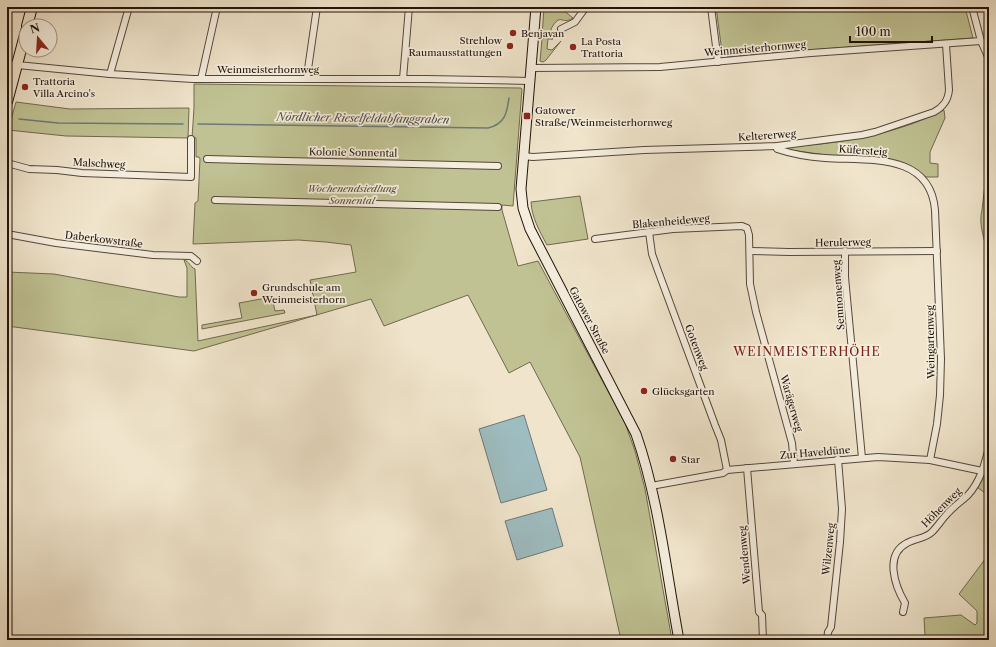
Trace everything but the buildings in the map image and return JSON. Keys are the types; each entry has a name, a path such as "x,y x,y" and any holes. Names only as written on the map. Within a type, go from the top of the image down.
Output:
{"main road":[{"path":"29,18 32,7"},
{"name":"Gatower Straße","path":"536,7 532,68 523,156 521,198 530,230 636,434 642,449 651,486 679,640"},
{"path":"7,102 12,65 18,50"}],"street":[{"path":"110,74 129,7"},
{"path":"201,79 217,7"},
{"path":"308,78 308,69 318,7"},
{"path":"403,79 409,7"},
{"path":"561,29 574,22 586,7"},
{"path":"711,7 718,62"},
{"path":"972,7 981,41 989,59"},
{"name":"Weinmeisterhornweg","path":"532,68 655,67 812,53 981,41"},
{"name":"Keltererweg","path":"523,156 534,157 644,150 777,146 875,132 938,110 947,101 949,94 946,44"},
{"name":"Weinmeisterhornweg","path":"12,65 110,74 201,79 308,78 530,81"},
{"name":"Malschweg","path":"7,163 29,169 82,173 191,177 191,139"},
{"name":"Küfersteig","path":"777,146 777,149 805,155 824,158 872,159 911,169 922,177 929,185 935,203 936,223"},
{"name":"Kolonie Sonnental","path":"207,159 498,166"},
{"path":"215,200 498,207"},
{"name":"Weingartenweg","path":"930,460 937,424 940,395 941,359 936,223"},
{"name":"Blakenheideweg","path":"595,239 673,230 742,226 748,230"},
{"name":"Warägerweg","path":"748,230 750,251 750,284 756,312 792,443 794,464"},
{"name":"Gotenweg","path":"650,232 652,254 656,268 715,425 720,440 726,470"},
{"name":"Daberkowstraße","path":"7,234 50,242 127,252 191,256 197,261"},
{"name":"Herulerweg","path":"750,251 937,251"},
{"name":"Semnonenweg","path":"846,251 846,277 862,458"},
{"name":"Höhenweg","path":"903,612 905,603 898,590 894,576 894,565 898,552 908,542 926,537 931,533 948,513 969,494 982,471 989,448"},
{"name":"Zur Haveldüne","path":"651,486 723,473 726,470 838,459 886,457 930,460 982,471"},
{"name":"Wilzenweg","path":"827,640 828,632 831,627 840,542 842,509 838,459"},
{"name":"Wendenweg","path":"747,468 759,612 762,615 764,640"}],"green space":[{"path":"716,7 965,7 973,38 728,57 722,52"},
{"path":"544,8 563,10 573,18 566,21 557,21 551,29 553,36 542,36"},
{"path":"545,38 553,39 548,39 547,49 552,50 561,41 543,62 540,61 542,39"},
{"name":"Wochenendsiedlung Sonnental","path":"194,84 522,89 513,206 502,205 502,210 518,266 538,261 625,423 635,451 645,489 672,640 621,640 580,457 530,362 509,373 468,295 384,326 371,299 317,315 310,280 356,272 351,245 298,240 193,244 195,203 198,201 200,159 199,157 196,157 196,138 192,138"},
{"path":"16,102 70,109 189,108 188,138 66,136 8,130"},
{"path":"944,110 945,118 930,152 930,163 938,164 938,177 925,177 907,164 886,158 826,155 791,150 784,147 829,143 877,134 905,126"},
{"path":"989,150 989,256 982,233 981,215"},
{"path":"580,196 588,239 547,245 534,219 531,202"},
{"path":"184,260 195,269 198,341 315,315 194,351 7,326 7,272 54,274 179,297 187,297 187,268"},
{"path":"272,297 275,311 284,310 285,313 202,329 202,325 242,318 239,303"},
{"path":"989,460 989,496 977,487"},
{"path":"989,554 989,640 886,640 925,636 924,618 961,615 975,625 977,623 977,611 959,594"}],"water":[{"path":"524,415 547,490 501,503 479,429"},
{"path":"552,508 563,546 517,560 505,521"}],"waterway":[{"name":"Nördlicher Rieselfeldabfanggraben","path":"198,124 488,128 502,121 506,113 509,98"},
{"name":"Nördlicher Rieselfeldabfanggraben","path":"19,119 58,123 183,124"}],"place":[{"name":"Benjavan","path":"513,33"},
{"name":"Strehlow Raumausstattungen","path":"510,46"},
{"name":"La Posta Trattoria","path":"573,47"},
{"name":"Trattoria Villa Arcino's","path":"25,87"},
{"name":"Gatower Straße/Weinmeisterhornweg","path":"527,116"},
{"name":"Grundschule am Weinmeisterhorn","path":"254,293"},
{"name":"Glücksgarten","path":"644,391"},
{"name":"Star","path":"673,459"}],"district":[{"name":"WEINMEISTERHÖHE","path":"807,352"}]}
